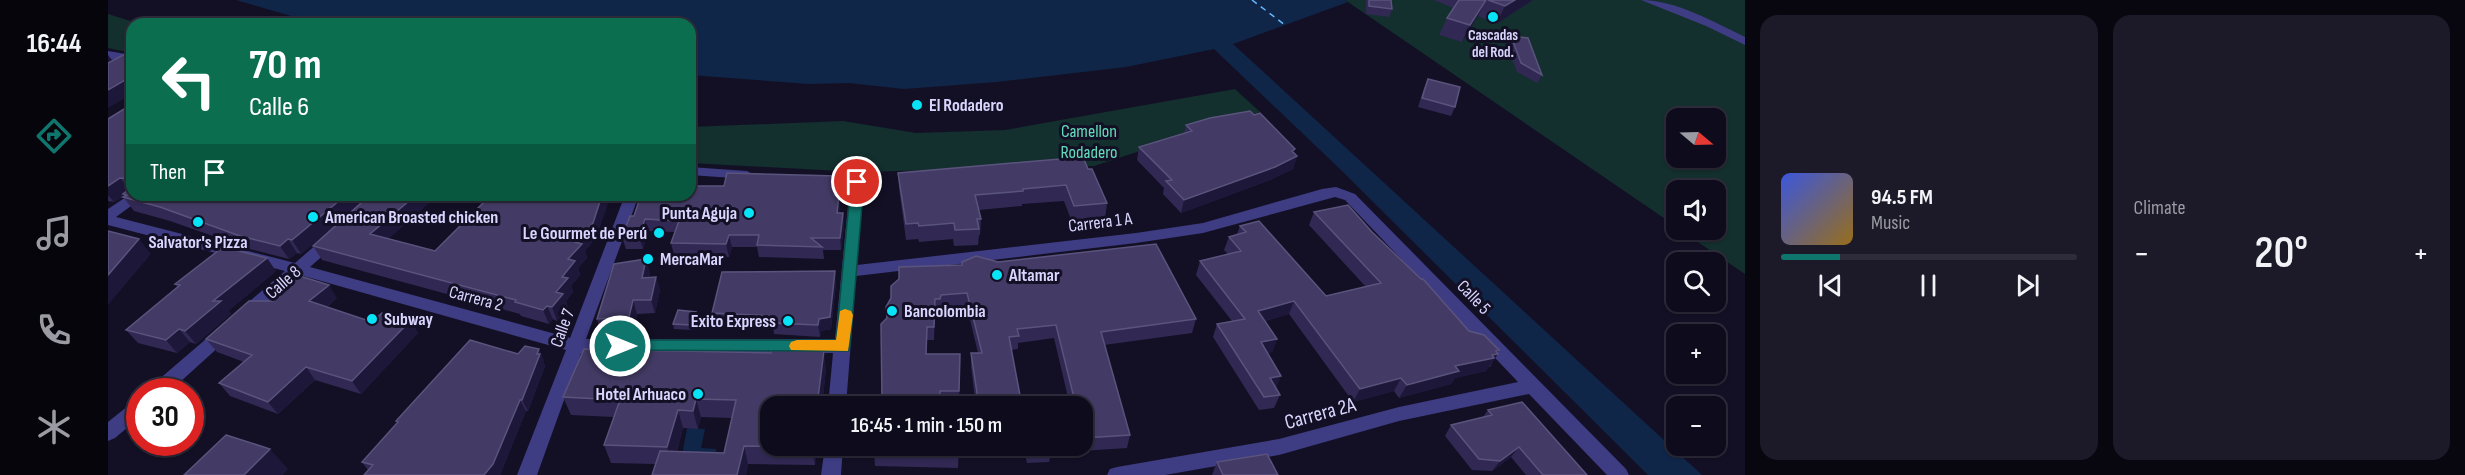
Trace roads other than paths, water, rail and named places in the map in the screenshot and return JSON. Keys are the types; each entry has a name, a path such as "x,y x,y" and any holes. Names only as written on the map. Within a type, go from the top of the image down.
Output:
{"street":[{"path":"1646,0 1710,24 1745,42"},
{"path":"108,55 126,59"},
{"path":"116,70 126,64"},
{"path":"696,171 762,176"},
{"path":"810,179 857,182 838,396"},
{"name":"Carrera 1 A","path":"849,271 1137,238 1203,228 1322,194 1336,192 1350,197"},
{"name":"Calle 5","path":"1350,197 1619,475"},
{"path":"108,218 131,201"},
{"name":"Calle 7","path":"527,475 630,201"},
{"name":"Carrera 2","path":"108,218 576,346 843,346"},
{"name":"Calle 8","path":"172,378 340,232"},
{"name":"Carrera 2A","path":"1117,475 1279,447 1399,414 1533,386"},
{"path":"108,433 126,418"},
{"path":"831,475 833,456"}],"water":[{"path":"236,0 1345,0 1348,2 1233,44 1666,442 1666,456 1681,456 1702,475 1648,475 1341,170 1214,49 1126,67 996,82 904,89 849,83 809,84 696,75 696,18 298,18"},
{"path":"687,428 705,429 701,448 716,449 716,455 682,456"}],"place":[{"name":"Cascadas del Rod.","path":"1493,17"},
{"name":"El Rodadero","path":"917,105"},
{"name":"Punta Aguja","path":"749,213"},
{"name":"American Broasted chicken","path":"313,217"},
{"name":"Salvator's Pizza","path":"198,222"},
{"name":"Le Gourmet de Perú","path":"659,233"},
{"name":"MercaMar","path":"648,259"},
{"name":"Altamar","path":"997,275"},
{"name":"Bancolombia","path":"892,311"},
{"name":"Subway","path":"372,319"},
{"name":"Exito Express","path":"788,321"},
{"name":"Hotel Arhuaco","path":"698,394"}],"park label":[{"name":"Camellon Rodadero","path":"1089,141"}]}
